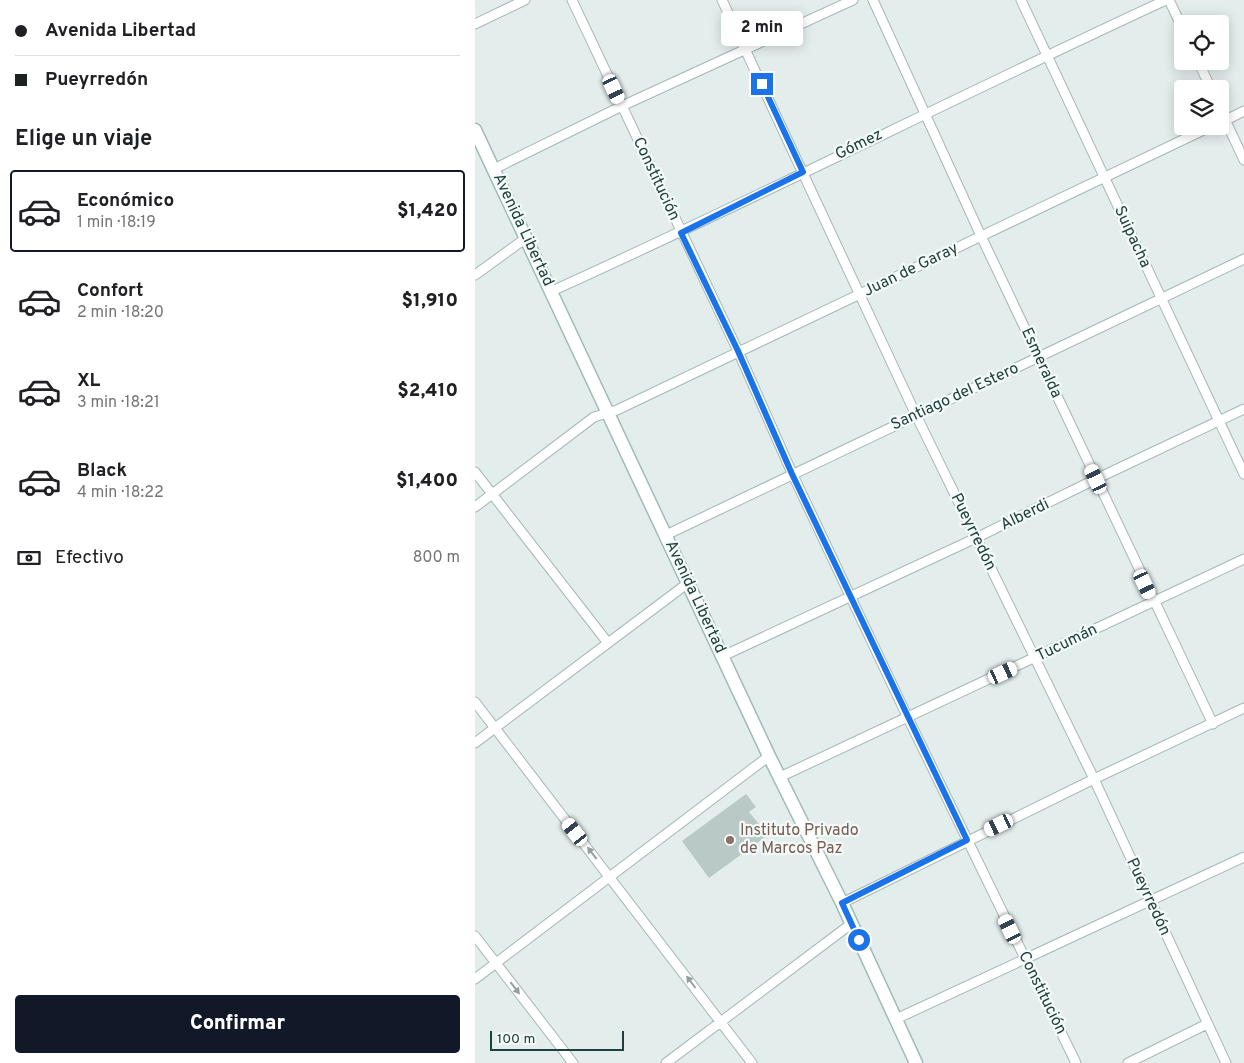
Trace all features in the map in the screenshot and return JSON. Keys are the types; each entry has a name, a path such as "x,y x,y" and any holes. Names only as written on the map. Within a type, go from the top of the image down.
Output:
{"main road":[{"name":"Avenida Libertad","path":"475,130 769,756 842,903 916,1063"}],"street":[{"path":"475,24 525,0"},
{"name":"Constitución","path":"571,0 738,351 792,474 1076,1063"},
{"name":"Pueyrredón","path":"722,0 916,415 1093,779 1226,1063"},
{"path":"494,169 622,106 853,0"},
{"name":"Esmeralda","path":"873,0 981,236 1213,724"},
{"name":"Suipacha","path":"1021,0 1244,474"},
{"path":"1167,0 1175,15"},
{"name":"Gómez","path":"552,291 681,233 1047,55 1167,0"},
{"path":"1229,118 1244,111"},
{"path":"1229,132 1244,160"},
{"name":"Juan de Garay","path":"475,507 594,418 609,413 1193,135"},
{"path":"475,274 526,238"},
{"name":"Santiago del Estero","path":"666,535 1244,259"},
{"name":"Alberdi","path":"723,656 976,538 1244,409"},
{"path":"475,472 608,643"},
{"name":"Tucumán","path":"780,778 1244,558"},
{"path":"475,743 689,583"},
{"path":"475,702 752,1063"},
{"path":"842,903 967,840 1244,708"},
{"path":"475,979 769,756"},
{"path":"896,1019 1244,857"},
{"path":"666,1063 851,924"},
{"path":"475,936 573,1063"},
{"path":"1128,1063 1207,1024"}],"building":[{"path":"746,794 756,807 749,812 768,835 709,878 682,841"}],"place":[{"name":"Instituto Privado de Marcos Paz","path":"730,840"}],"route":[{"path":"762,84 803,172 681,233 738,351 792,474 967,840 842,903 859,940"}]}
